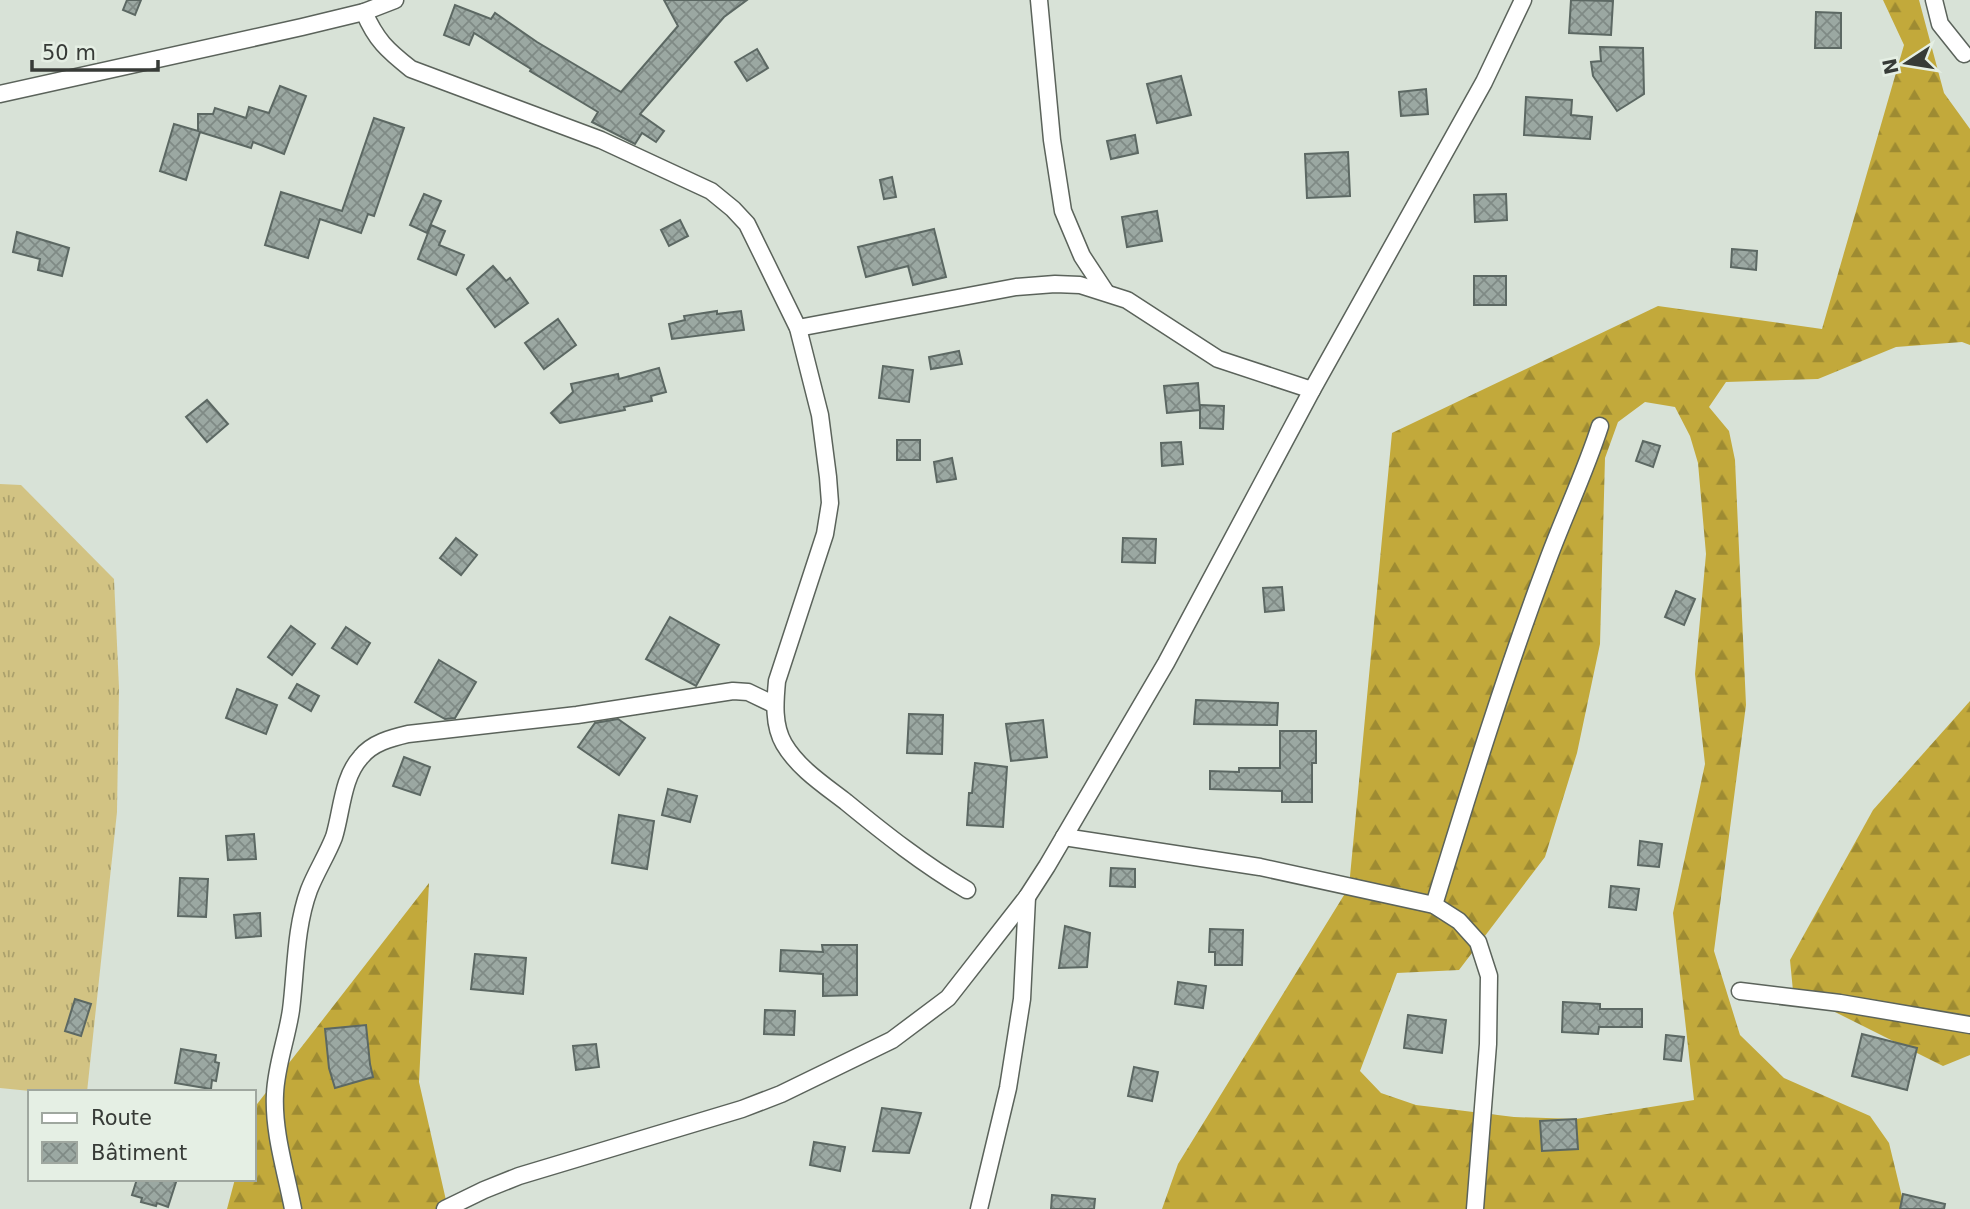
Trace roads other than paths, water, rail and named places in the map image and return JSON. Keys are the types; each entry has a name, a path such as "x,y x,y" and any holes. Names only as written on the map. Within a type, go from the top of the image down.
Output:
{"street":[{"path":"0,94 364,12 396,0"},
{"path":"1039,0 1052,140 1063,211 1082,256 1105,291"},
{"path":"445,1209 519,1176 743,1109 781,1094 892,1040 948,998 1027,897 1166,663 1312,390 1484,82 1523,0"},
{"path":"1934,0 1940,24 1964,54"},
{"path":"364,12 373,34 411,69 581,131 710,191 747,224 798,328 820,415 830,503 817,562 777,681 775,705 783,744 815,779 922,863 967,890"},
{"path":"798,328 1016,287 1080,285 1127,300 1218,359 1312,390"},
{"path":"1434,905 1546,564 1585,473 1600,426"},
{"path":"293,1209 276,1116 277,1074 290,1011 299,934 309,891 334,835 344,791 360,757 373,746 408,734 577,715 733,691 748,692 775,705"},
{"path":"1064,837 1260,867 1434,905 1459,920 1478,942 1489,976 1488,1044 1475,1209"},
{"path":"979,1209 1008,1088 1022,999 1027,897"},
{"path":"1740,991 1840,1003 1970,1025"}]}
